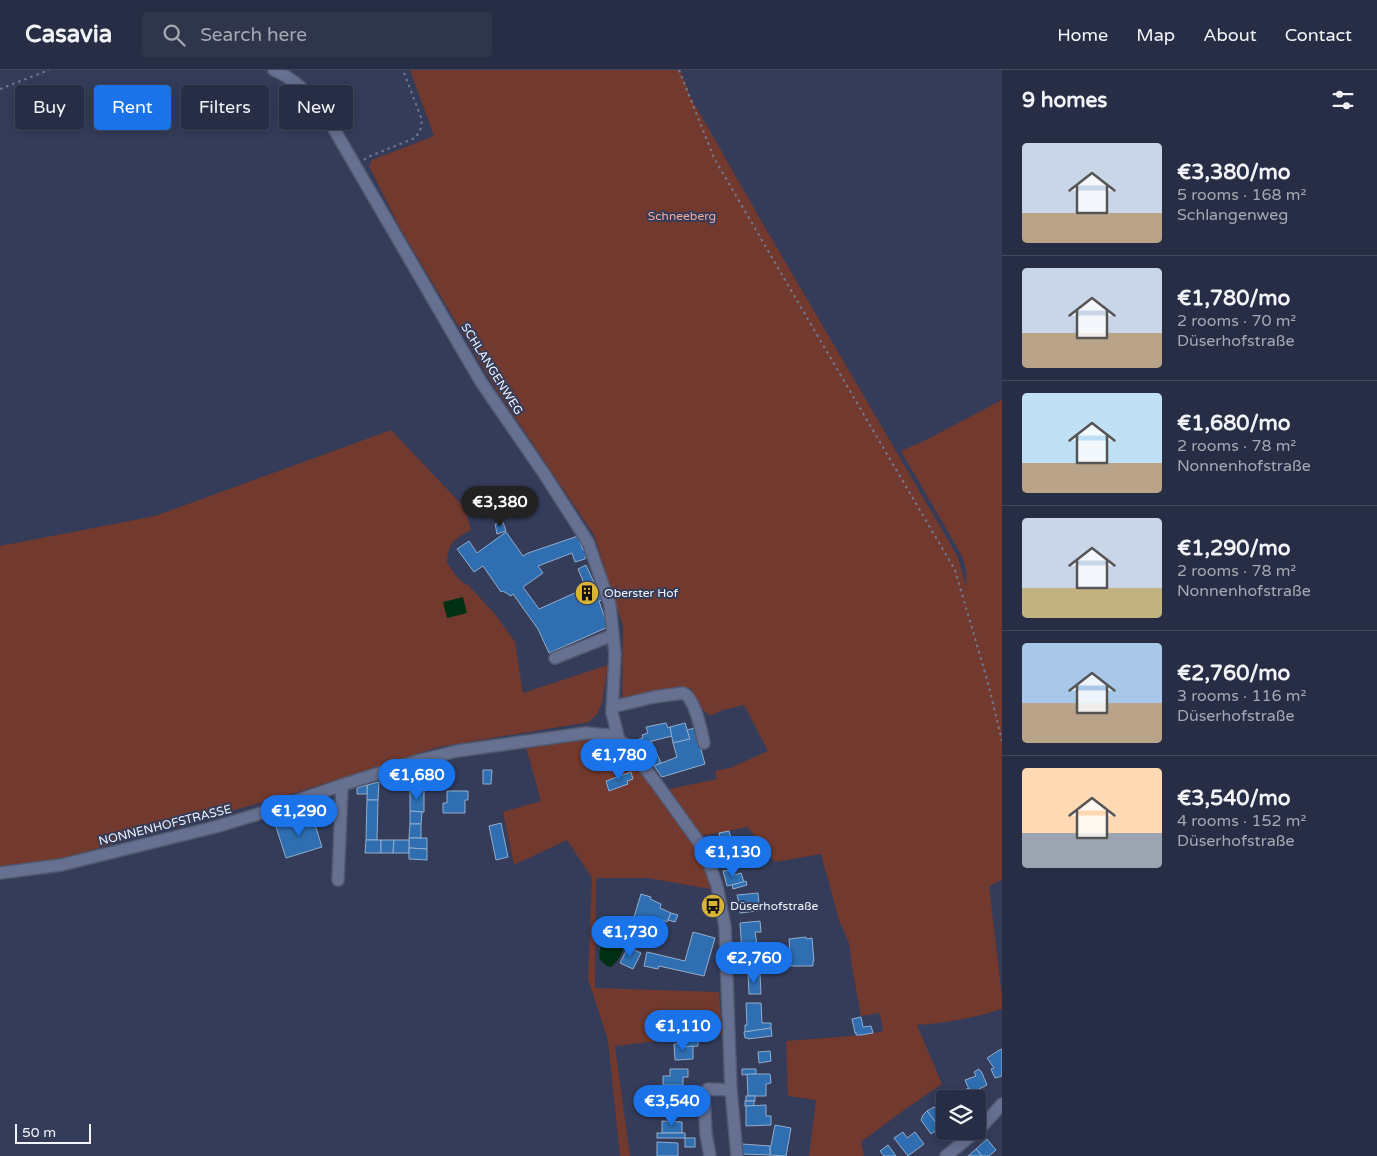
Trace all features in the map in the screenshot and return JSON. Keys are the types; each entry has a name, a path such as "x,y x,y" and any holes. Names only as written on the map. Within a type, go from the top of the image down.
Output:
{"street":[{"name":"SCHLANGENWEG","path":"274,70 306,91 324,112 481,382 543,472 588,542 610,605 615,654 612,710"},
{"path":"555,658 613,635"},
{"path":"597,734 612,710 654,697 683,693 687,694 696,714 704,743"},
{"path":"612,710 619,740 628,746 698,841 709,863 717,886 725,927 730,1090 736,1156"},
{"name":"NONNENHOFSTRASSE","path":"0,873 61,865 215,827 417,761 457,751 586,733 608,735 619,740"},
{"path":"338,880 342,785"},
{"path":"710,1156 706,1134 704,1095 708,1089 730,1090"},
{"path":"986,1121 1002,1104"},
{"path":"946,1156 966,1140"}],"path":[{"path":"0,89 49,70"},
{"path":"356,165 368,157 415,138 420,131 422,120 404,70"},
{"path":"679,70 714,158 955,570 988,683 1002,741"}],"green space":[{"name":"Schneeberg","path":"410,70 680,70 691,98 958,557 966,587 966,571 962,556 901,451 1002,400 1002,880 989,886 1002,1009 960,1020 917,1025 942,1084 861,1142 864,1156 809,1156 816,1100 788,1096 786,1041 865,1035 883,1031 880,1013 861,1016 849,943 839,920 821,854 775,862 748,827 701,836 669,789 717,779 715,771 730,768 768,751 744,705 723,710 710,716 697,704 691,688 663,691 622,701 623,626 594,535 494,386 400,228 369,166 372,160 434,136"},
{"path":"391,430 464,507 471,530 453,542 449,550 447,563 459,578 495,614 515,642 523,693 608,665 602,703 598,713 589,722 438,747 295,793 59,859 0,866 0,546 155,516"},
{"path":"588,739 603,740 615,745 632,758 686,833 701,858 710,889 647,878 596,878 595,988 719,992 722,1034 615,1046 630,1156 620,1156 608,1040 588,979 592,878 567,840 514,865 503,812 541,801 526,747"}],"shaded area":[{"path":"463,597 467,613 447,618 443,602"},
{"path":"618,931 623,940 623,950 611,967 607,966 600,960 601,946 609,935"}],"building":[{"path":"503,522 506,531 497,534 495,524"},
{"name":"Oberster Hof","path":"506,532 523,556 578,536 587,556 585,559 575,562 572,553 538,566 543,573 523,587 539,609 586,588 578,569 586,565 602,600 599,601 608,627 549,653 538,629 513,594 511,596 503,591 501,592 483,566 474,572 457,549 469,541 477,553"},
{"path":"666,723 668,728 670,727 672,736 640,744 639,739 643,738 642,735 648,733 646,727"},
{"path":"685,723 690,739 673,743 670,727"},
{"path":"695,728 705,764 662,777 654,766 677,757 673,743 690,739 687,730"},
{"path":"651,741 661,763 650,767 638,744"},
{"path":"425,770 424,790 410,789 410,774"},
{"path":"483,770 492,770 491,784 483,784"},
{"path":"631,772 633,779 627,781 628,784 609,791 606,781"},
{"path":"379,782 378,800 367,800 367,785"},
{"path":"367,785 367,794 357,794 357,788"},
{"path":"410,789 424,790 424,812 410,811"},
{"path":"447,791 468,791 468,800 465,800 465,813 443,813 443,803 447,803"},
{"path":"367,800 378,800 377,840 366,840"},
{"path":"410,811 422,812 421,824 410,824"},
{"path":"312,815 322,847 286,858 276,827"},
{"path":"501,823 508,857 496,860 489,826"},
{"path":"410,824 421,824 421,838 409,838"},
{"path":"729,831 732,841 721,843 719,833"},
{"path":"409,838 427,838 427,849 409,848"},
{"path":"366,840 381,840 381,853 365,853"},
{"path":"381,840 394,840 393,853 381,853"},
{"path":"394,840 409,840 409,853 393,853"},
{"path":"409,848 427,849 427,860 409,859"},
{"path":"741,848 742,852 758,849 760,860 736,865 733,849"},
{"path":"733,870 734,875 741,873 744,882 727,886 723,871"},
{"path":"746,881 747,885 733,889 732,885"},
{"path":"758,893 759,904 765,904 765,910 740,913 740,908 737,906 739,903 737,895"},
{"path":"641,894 651,897 650,899 661,904 660,908 671,913 667,922 658,918 655,925 660,927 656,937 631,927"},
{"path":"671,913 678,915 675,922 668,920"},
{"path":"760,921 761,932 755,932 758,951 742,952 740,923"},
{"path":"693,932 715,938 704,976 659,966 658,969 644,966 647,952 685,961"},
{"path":"806,937 807,939 812,938 813,966 779,966 779,962 783,962 781,953 790,952 789,939"},
{"path":"628,947 641,953 633,969 620,963"},
{"path":"781,953 783,962 761,964 760,955"},
{"path":"748,974 760,974 761,994 749,994"},
{"path":"746,1003 761,1003 762,1023 771,1023 771,1028 745,1032 745,1025 747,1025"},
{"path":"861,1017 863,1027 871,1026 873,1033 856,1035 852,1019"},
{"path":"771,1028 772,1036 745,1038 744,1032"},
{"path":"698,1037 698,1046 685,1047 684,1038"},
{"path":"684,1043 685,1047 693,1046 693,1059 675,1060 674,1044"},
{"path":"1001,1049 1002,1076 995,1078 991,1069 994,1068 987,1058"},
{"path":"770,1051 771,1061 759,1063 758,1052"},
{"path":"670,1069 688,1069 688,1077 683,1077 683,1085 663,1085 663,1076 670,1076"},
{"path":"742,1069 756,1069 756,1074 742,1075"},
{"path":"979,1069 987,1085 977,1090 969,1090 965,1080 976,1076 974,1072"},
{"path":"747,1074 770,1074 771,1083 766,1084 766,1096 748,1096"},
{"path":"657,1094 669,1094 669,1109 657,1109"},
{"path":"669,1094 682,1094 682,1109 669,1109"},
{"path":"746,1096 755,1096 755,1101 746,1101"},
{"path":"745,1101 754,1101 754,1106 745,1106"},
{"path":"766,1105 766,1116 771,1116 771,1125 746,1126 746,1106"},
{"path":"934,1107 936,1109 936,1123 927,1111"},
{"path":"927,1111 936,1123 936,1131 931,1134 921,1120"},
{"path":"662,1121 682,1122 682,1133 662,1133"},
{"path":"775,1125 791,1128 786,1156 770,1155"},
{"path":"903,1132 907,1138 915,1132 924,1144 908,1156 894,1138"},
{"path":"657,1133 685,1133 685,1138 657,1138"},
{"path":"685,1138 695,1138 695,1147 685,1147"},
{"path":"986,1140 996,1150 989,1156 982,1156 976,1149"},
{"path":"657,1142 678,1143 678,1156 657,1156"},
{"path":"742,1144 770,1146 770,1155 741,1154"},
{"path":"888,1145 896,1156 884,1156 880,1151"},
{"path":"976,1149 982,1156 968,1156"}],"place":[{"name":"Oberster Hof","path":"587,593"},
{"name":"Düserhofstraße","path":"713,906"}]}
